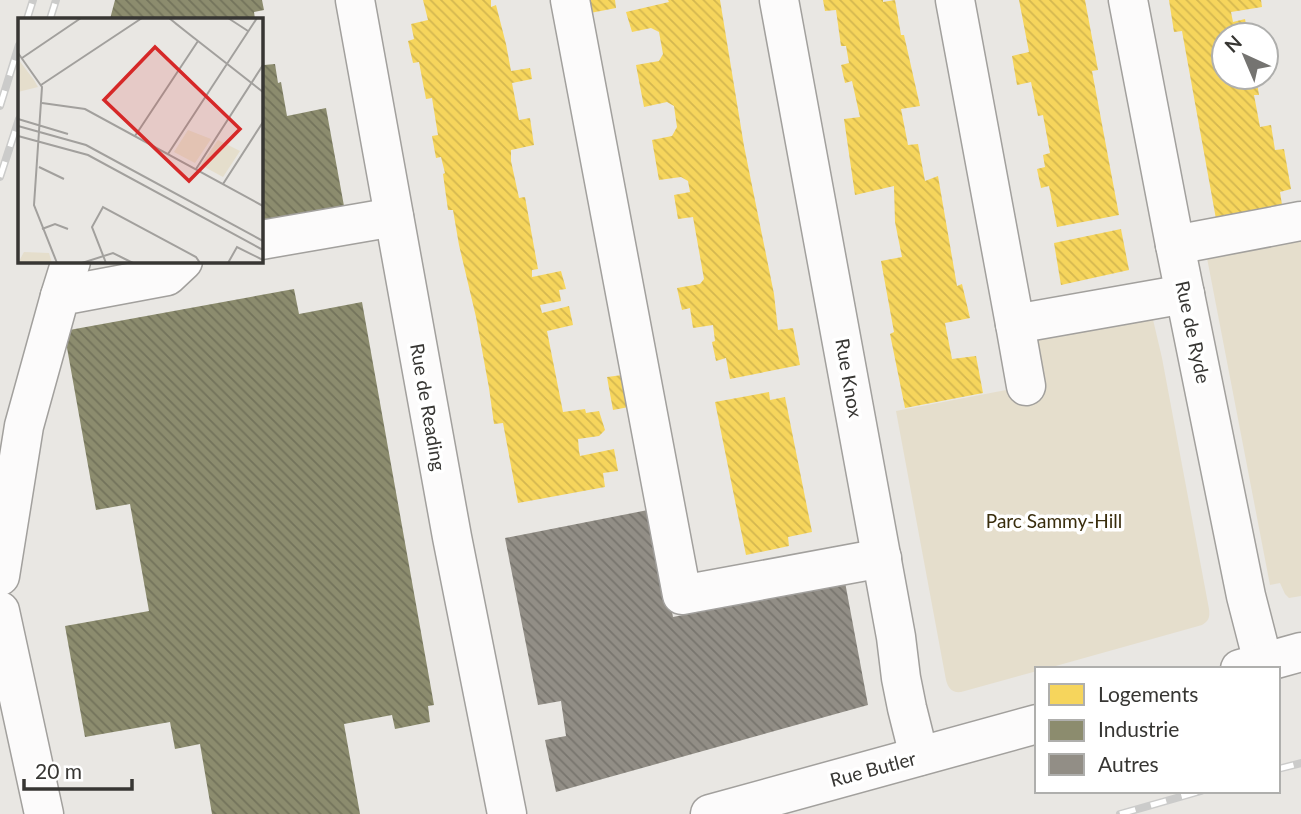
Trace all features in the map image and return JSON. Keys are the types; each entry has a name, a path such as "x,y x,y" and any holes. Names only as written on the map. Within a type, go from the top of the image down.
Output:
{"street":[{"name":"Rue de Reading","path":"355,0 452,537 507,814"},
{"path":"570,0 682,595 882,558"},
{"name":"Rue Knox","path":"779,0 882,558 901,678 919,757"},
{"path":"955,0 1026,386"},
{"name":"Rue de Ryde","path":"1128,0 1248,604 1251,666"},
{"path":"262,240 394,217"},
{"path":"1175,245 1301,221"},
{"path":"0,576 24,426 71,262"},
{"path":"60,296 166,276 183,262"},
{"path":"1015,324 1185,294"},
{"path":"0,611 44,814"},
{"path":"1251,666 1301,652"},
{"name":"Rue Butler","path":"710,814 1035,725"}],"green space":[{"path":"1301,240 1301,596 1289,598 1280,583 1270,585 1207,258"},
{"name":"Parc Sammy-Hill","path":"1151,311 1209,614 1202,625 1052,667 1035,667 1035,672 958,692 949,688 946,680 896,411 1033,385 1025,335"}],"building: Logements":[{"path":"423,0 491,0 491,7 496,5 511,71 530,68 532,79 512,83 519,120 530,118 534,145 511,150 511,161 519,198 525,197 538,269 532,270 532,277 561,271 566,289 559,290 561,301 540,305 542,313 569,306 573,325 547,331 563,412 585,409 586,413 599,411 605,430 599,436 578,439 580,456 614,449 618,471 603,473 605,487 518,503 503,423 494,424 476,317 453,210 448,210 445,173 441,157 436,158 432,136 438,135 432,98 426,99 419,62 413,63 408,41 414,39 411,24 428,20"},
{"path":"582,0 615,0 616,8 585,14"},
{"path":"668,0 720,0 744,146 774,294 778,330 793,328 800,365 730,379 726,358 716,361 712,342 715,341 713,325 693,328 690,308 682,310 677,288 700,284 704,279 693,217 678,219 674,195 690,192 688,181 681,177 659,180 652,140 672,136 677,127 674,106 667,102 644,107 636,65 659,61 663,54 659,32 651,28 632,32 626,12 669,2"},
{"path":"823,0 895,0 901,35 904,35 920,106 901,109 908,145 918,144 925,181 938,176 957,286 962,284 970,318 945,323 952,359 976,356 983,393 905,408 890,334 894,332 881,261 902,257 895,222 894,186 855,195 844,119 860,117 852,81 845,83 841,65 849,63 846,46 841,46 836,10 825,11"},
{"path":"1019,0 1085,0 1098,70 1092,71 1119,215 1057,227 1049,186 1041,188 1037,169 1045,167 1043,155 1050,153 1043,115 1038,116 1031,82 1017,85 1012,56 1029,52"},
{"path":"1169,0 1261,0 1262,7 1231,12 1233,21 1210,21 1210,91 1258,91 1259,95 1254,95 1260,127 1271,125 1275,150 1284,149 1291,189 1280,192 1282,205 1216,219 1182,31 1174,32"},
{"path":"1121,229 1129,270 1061,285 1054,243"},
{"path":"630,374 634,406 613,410 607,377"},
{"path":"769,392 770,400 785,397 812,532 788,537 789,546 746,555 715,402"}],"building: Industrie":[{"path":"115,0 262,0 264,10 254,12 255,18 110,18"},
{"path":"262,54 264,65 275,64 287,116 326,108 344,206 262,222"},
{"path":"294,289 299,314 362,302 434,705 428,706 430,722 395,729 392,715 344,724 360,814 212,814 200,744 175,749 170,722 85,737 65,626 149,611 130,504 96,510 64,331"}],"building: Autres":[{"path":"653,509 673,617 845,582 868,705 556,792 545,740 566,736 561,701 538,705 505,538"}],"railway":[{"path":"27,18 33,0"},
{"path":"50,18 56,0"},
{"path":"0,106 18,48"},
{"path":"0,177 18,122"},
{"path":"1280,768 1301,763"},
{"path":"1120,814 1194,793"}]}
